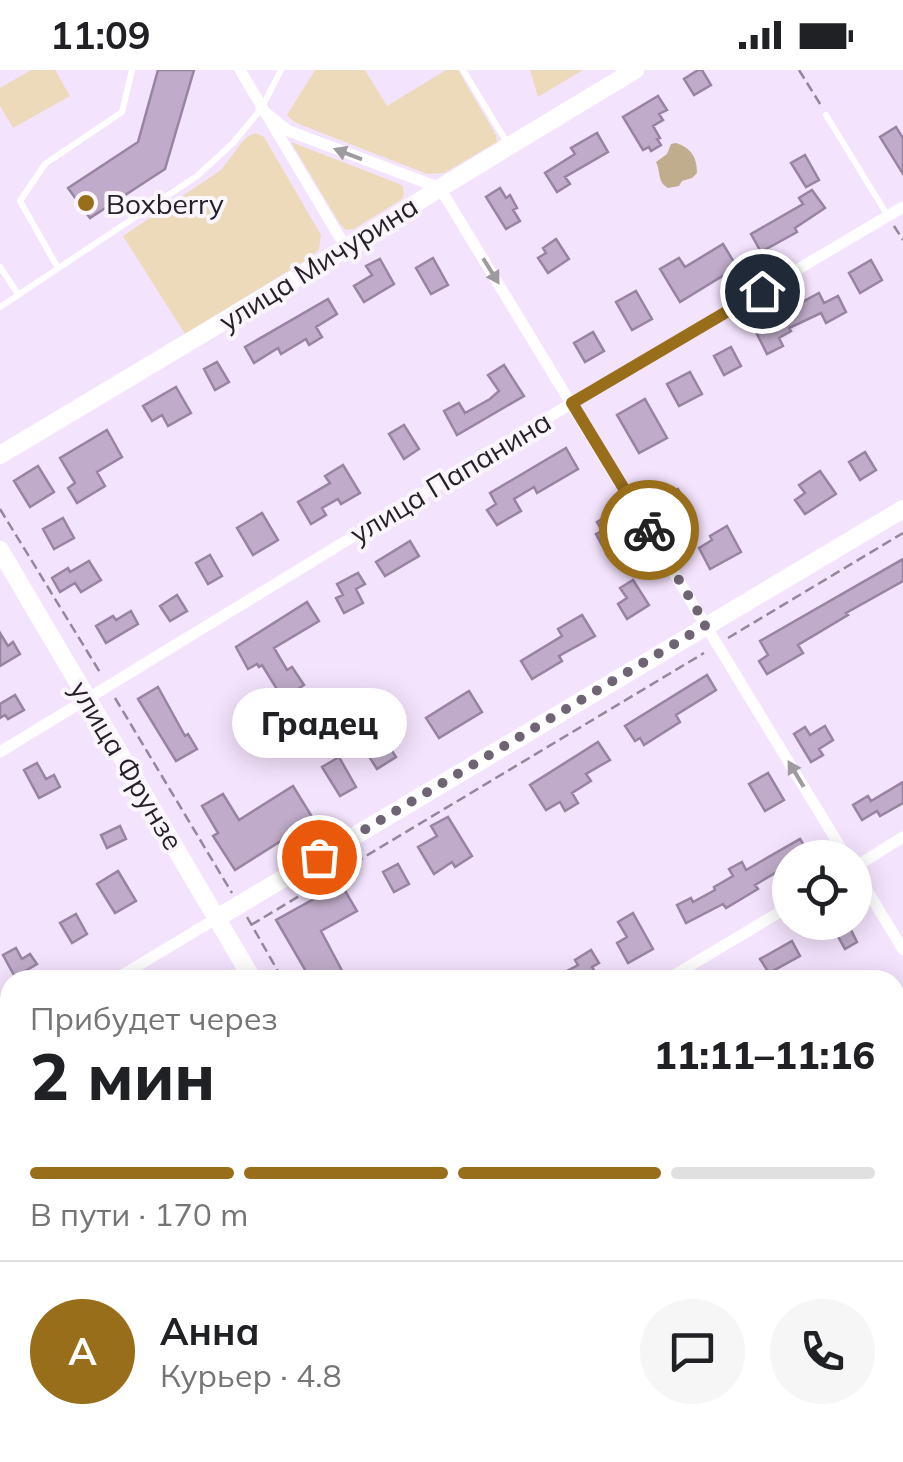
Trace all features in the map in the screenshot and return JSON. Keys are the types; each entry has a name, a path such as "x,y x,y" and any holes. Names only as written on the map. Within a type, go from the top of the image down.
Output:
{"street":[{"path":"240,70 346,248"},
{"name":"улица Мичурина","path":"1,453 635,70"},
{"path":"261,109 289,131 440,188 836,840"},
{"name":"улица Папанина","path":"0,752 572,403 903,207"},
{"path":"131,970 903,509"},
{"name":"улица Фрунзе","path":"0,550 247,970"},
{"path":"872,857 903,837"},
{"path":"872,897 903,950"},
{"path":"683,970 772,917"}],"lane":[{"path":"58,268 20,201 45,164 122,112 132,70"},
{"path":"0,307 197,176 233,143 261,109 281,70"},
{"path":"463,70 509,147"},
{"path":"826,115 888,216"},
{"path":"0,267 18,294"}],"path":[{"path":"799,70 826,115"},
{"path":"888,216 903,240"},
{"path":"0,509 277,970"},
{"path":"252,925 903,533"}],"shaded area":[{"path":"31,70 55,70 70,96 13,128 0,106 0,88"},
{"path":"315,70 365,70 387,106 446,70 458,70 497,142 444,173 427,174 294,122 287,115"},
{"path":"530,70 583,70 538,97"},
{"path":"256,133 264,137 321,235 319,249 185,334 123,236 221,170 243,141"},
{"path":"291,142 403,186 402,199 346,230"},
{"path":"676,143 692,154 697,173 679,186 668,188 661,180 656,162"}],"building":[{"path":"158,70 194,70 165,169 90,218 68,188 138,142"},
{"path":"702,70 711,85 694,95 684,79"},
{"path":"658,96 667,110 659,114 663,120 653,126 661,145 651,151 649,147 643,150 623,117"},
{"path":"896,127 903,138 903,174 880,137"},
{"path":"597,133 608,152 565,177 570,184 557,192 545,173 575,154 571,148"},
{"path":"805,155 819,180 806,187 791,163"},
{"path":"500,188 506,198 510,195 520,221 506,229 486,197"},
{"path":"812,190 825,208 795,228 797,232 761,252 751,234 803,204 799,198"},
{"path":"556,239 569,259 548,273 538,258 546,253 543,248"},
{"path":"723,244 737,267 680,302 660,269 679,258 685,267"},
{"path":"433,258 448,285 431,294 416,268"},
{"path":"380,259 394,284 364,302 354,286 372,275 366,266"},
{"path":"871,260 882,280 860,293 849,273"},
{"path":"636,291 652,319 632,330 616,302"},
{"path":"819,293 824,303 838,296 846,312 826,323 821,313 789,328 791,331 779,338 783,346 767,354 754,328"},
{"path":"328,299 337,314 316,327 322,337 309,345 306,339 281,354 278,348 254,363 245,347"},
{"path":"593,332 604,351 585,362 574,343"},
{"path":"731,347 741,366 724,375 714,356"},
{"path":"217,362 229,382 215,390 204,369"},
{"path":"504,365 524,396 457,435 444,411 459,403 465,413 490,399 499,391 488,375"},
{"path":"690,372 702,394 679,406 667,384"},
{"path":"176,387 191,413 168,426 162,415 152,421 143,406"},
{"path":"645,399 667,438 639,453 617,415"},
{"path":"404,425 419,449 404,459 389,434"},
{"path":"107,430 122,457 97,472 105,486 77,503 68,488 75,483 60,458"},
{"path":"566,448 578,469 537,493 534,487 514,499 521,511 497,525 487,510 496,504 490,493"},
{"path":"865,452 876,470 860,480 849,462"},
{"path":"343,465 360,493 341,504 338,499 322,508 326,515 311,524 298,502 330,483 325,476"},
{"path":"38,466 54,492 30,507 14,481"},
{"path":"820,471 836,494 805,514 795,500 805,493 799,485"},
{"path":"678,489 690,512 681,517 678,526 673,526 657,500"},
{"path":"262,513 278,540 253,555 237,528"},
{"path":"612,513 623,533 602,545 596,534 602,531 597,522"},
{"path":"63,518 74,538 54,549 43,529"},
{"path":"727,526 741,552 710,569 699,548"},
{"path":"410,541 419,556 385,576 376,562"},
{"path":"210,555 222,576 208,584 196,563"},
{"path":"903,559 903,581 798,645 803,653 767,674 759,661 768,655 760,641"},
{"path":"89,561 101,580 81,592 75,583 60,592 52,578"},
{"path":"358,573 365,584 356,589 363,603 344,613 336,598 343,595 337,584"},
{"path":"633,580 649,605 627,619 618,604 627,598 620,588"},
{"path":"177,595 187,611 170,621 160,606"},
{"path":"307,602 319,621 274,648 287,670 292,667 304,685 283,699 262,665 248,669 236,647"},
{"path":"131,611 138,624 106,643 96,626"},
{"path":"582,615 595,636 559,656 562,661 532,679 521,661 562,636 558,629"},
{"path":"0,633 8,646 13,642 20,654 0,666"},
{"path":"707,675 716,690 676,715 680,722 644,745 640,738 635,741 625,726"},
{"path":"158,687 185,736 188,734 197,749 176,761 138,699"},
{"path":"469,691 482,712 439,738 426,718"},
{"path":"15,695 24,710 8,719 5,715 0,718 0,704"},
{"path":"825,726 833,740 819,749 823,755 811,762 794,734 805,727 810,735"},
{"path":"380,732 396,757 377,769 361,744"},
{"path":"598,742 610,760 586,774 591,781 572,793 578,803 565,811 560,802 546,810 530,785"},
{"path":"339,757 356,787 340,796 322,767"},
{"path":"37,763 46,779 54,775 60,787 39,798 24,770"},
{"path":"768,773 784,800 765,811 749,784"},
{"path":"903,782 903,803 880,816 877,811 862,820 853,805 868,796 871,801"},
{"path":"293,786 314,820 235,870 213,836 218,833 202,806 223,794 239,820"},
{"path":"448,817 472,856 455,867 452,862 434,874 418,847 437,836 431,826"},
{"path":"120,826 126,839 107,848 101,835"},
{"path":"772,855 772,875 755,885 758,889 726,908 723,904 686,923 677,905 691,898 693,902 715,890 733,876 729,869 742,862 746,870"},
{"path":"398,864 409,884 394,892 383,872"},
{"path":"118,871 136,901 115,913 97,884"},
{"path":"341,884 357,911 321,931 342,970 305,970 276,920"},
{"path":"633,913 653,949 628,963 617,943 627,937 618,922"},
{"path":"76,914 87,934 72,943 60,923"},
{"path":"840,940 856,940 857,942 845,949"},
{"path":"792,941 800,956 774,970 767,970 760,959"},
{"path":"16,948 22,959 30,954 37,964 27,970 11,970 3,955"},
{"path":"591,950 599,963 592,967 594,970 569,970 578,965 575,960"}],"way so far":[{"path":"319,857 706,625 649,530"}],"place":[{"name":"Boxberry","path":"86,203"},
{"name":"Градец","path":"319,857"}],"route":[{"path":"649,530 572,403 762,291"}]}
